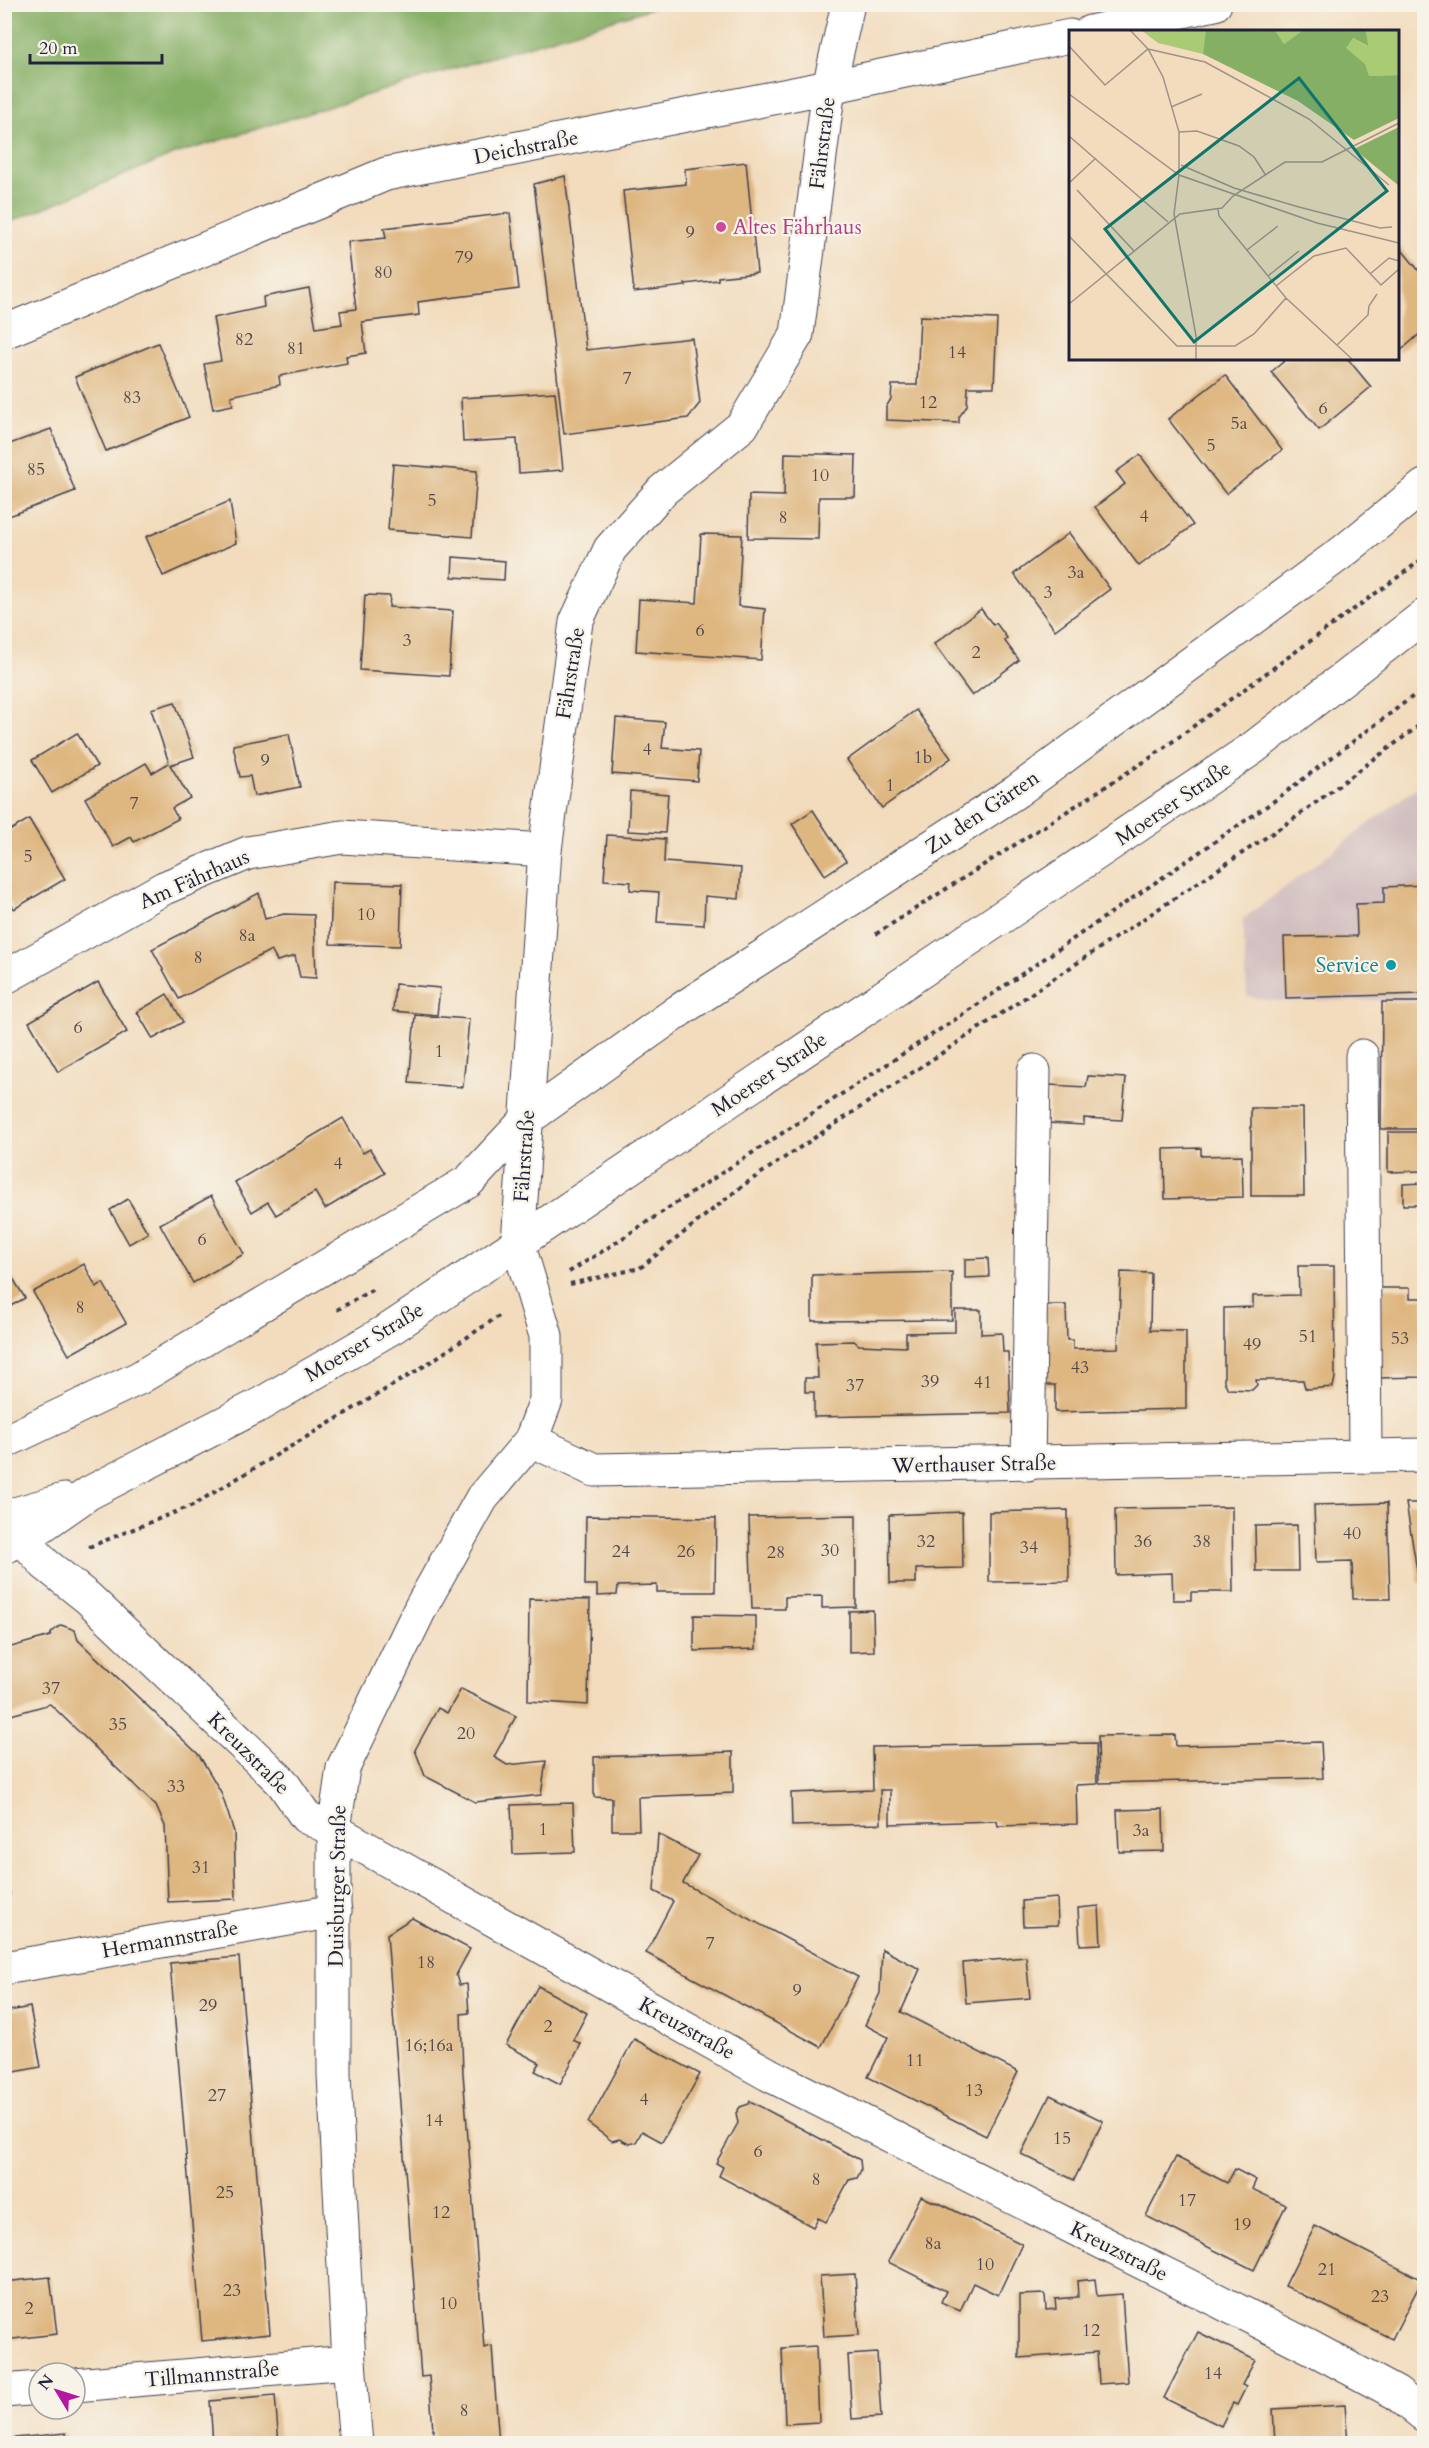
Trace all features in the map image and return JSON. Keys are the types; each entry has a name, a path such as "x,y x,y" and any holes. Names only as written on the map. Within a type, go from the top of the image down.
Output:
{"street":[{"name":"Fährstraße","path":"518,1243 545,850 576,622 610,549 663,490 742,426 797,334 829,87 848,4"},
{"path":"1099,30 1215,4"},
{"name":"Deichstraße","path":"4,332 386,174 829,87 1069,36"},
{"name":"Zu den Gärten","path":"527,1119 680,1010 1017,791 1344,551 1425,486"},
{"name":"Moerser Straße","path":"11,1534 259,1405 393,1327 1253,748 1425,616"},
{"name":"Am Fährhaus","path":"4,978 164,888 248,853 342,837 545,850"},
{"path":"1362,1056 1365,1456"},
{"path":"1028,1464 1034,1071"},
{"path":"4,1442 139,1378 470,1181 527,1119"},
{"name":"Duisburger Straße","path":"356,2444 349,2362 334,2074 334,1830 343,1768 421,1607 482,1498 531,1440 546,1400 546,1336 518,1243"},
{"name":"Werthauser Straße","path":"531,1440 594,1470 1028,1464 1425,1455"},
{"name":"Kreuzstraße","path":"11,1534 88,1598 282,1782 306,1817 334,1830 768,2074 1310,2347 1396,2393 1425,2415"},
{"name":"Hermannstraße","path":"4,1968 335,1911"},
{"name":"Tillmannstraße","path":"87,2384 349,2362"},
{"path":"4,2391 27,2389"}],"path":[{"path":"45,1564 193,1505 418,1370 534,1292 606,1250 968,1011 1274,801 1425,688"},
{"path":"534,1292 639,1268 742,1186 1295,818 1425,722"}],"shaded area":[{"path":"1424,782 1424,1000 1270,1001 1247,996 1243,919"}],"green space":[{"path":"5,4 662,5 175,154 5,224"}],"building":[{"path":"746,162 757,273 718,277 718,280 685,284 686,286 634,292 623,191 686,184 685,169"},
{"path":"565,176 586,350 692,338 700,403 688,418 564,434 534,184"},
{"path":"510,213 519,289 418,302 419,315 362,322 366,353 346,356 347,363 279,376 280,385 231,396 233,405 213,409 204,364 221,361 213,318 264,307 263,297 309,288 316,328 342,324 340,311 356,309 348,242 386,238 384,228"},
{"path":"1399,246 1424,277 1424,330 1399,352"},
{"path":"920,316 997,319 994,387 968,387 967,406 959,417 959,423 886,420 886,407 891,399 892,385 917,385"},
{"path":"158,343 189,417 106,451 75,377"},
{"path":"1286,360 1349,360 1371,387 1319,430 1271,372"},
{"path":"1225,375 1282,450 1226,494 1168,419"},
{"path":"555,392 563,470 519,473 517,439 463,442 461,398"},
{"path":"51,429 75,491 4,518 4,446"},
{"path":"785,453 856,455 855,497 819,497 818,539 748,538 749,495 784,496"},
{"path":"1140,455 1193,525 1139,566 1095,507 1125,484 1116,472"},
{"path":"393,464 477,471 472,537 388,530"},
{"path":"230,501 236,543 163,576 146,537"},
{"path":"1069,533 1110,589 1055,630 1014,574"},
{"path":"701,534 742,535 738,606 765,609 761,660 636,651 639,599 697,603"},
{"path":"453,557 505,561 504,580 452,577"},
{"path":"365,595 390,596 389,607 453,611 449,676 360,670"},
{"path":"981,609 993,625 996,623 1007,638 1004,640 1019,660 972,696 934,644"},
{"path":"175,702 194,757 170,765 190,798 172,808 178,819 134,842 131,837 113,847 85,798 146,763 152,773 169,763 151,709"},
{"path":"916,710 951,758 882,808 847,760"},
{"path":"616,718 665,722 662,748 699,751 697,781 612,774"},
{"path":"77,733 97,766 52,793 32,760"},
{"path":"289,734 300,787 254,796 250,776 240,777 233,745"},
{"path":"630,791 668,794 665,833 628,831"},
{"path":"813,810 846,861 825,875 792,824"},
{"path":"29,819 65,879 14,909 4,893 4,834"},
{"path":"607,835 665,839 664,862 741,868 739,899 705,896 704,925 657,922 659,892 630,890 631,882 604,880"},
{"path":"332,882 402,884 400,946 330,944"},
{"name":"Service","path":"1424,885 1424,994 1286,998 1284,937 1357,936 1356,904 1384,903 1384,887"},
{"path":"259,893 265,919 284,914 314,915 316,978 300,977 295,956 277,961 271,950 179,999 152,949"},
{"path":"98,982 127,1032 58,1072 29,1022"},
{"path":"395,984 440,988 437,1015 393,1011"},
{"path":"167,994 183,1022 153,1039 137,1012"},
{"path":"1382,1002 1424,1002 1424,1129 1381,1129"},
{"path":"415,1015 469,1019 463,1087 409,1083"},
{"path":"1088,1076 1126,1078 1122,1120 1084,1118 1084,1125 1048,1123 1050,1085 1086,1087"},
{"path":"1251,1108 1303,1108 1304,1196 1251,1196"},
{"path":"343,1118 363,1153 370,1149 385,1173 325,1209 315,1192 276,1215 268,1202 252,1212 235,1182"},
{"path":"1388,1132 1424,1132 1424,1171 1388,1172"},
{"path":"1201,1148 1201,1156 1242,1155 1243,1197 1165,1199 1164,1149"},
{"path":"1424,1183 1424,1205 1403,1205 1403,1184"},
{"path":"211,1196 244,1254 193,1283 160,1224"},
{"path":"128,1199 148,1233 129,1244 110,1210"},
{"path":"988,1258 989,1277 965,1278 965,1259"},
{"path":"84,1264 96,1287 103,1283 126,1323 69,1355 33,1292"},
{"path":"1298,1266 1334,1266 1335,1378 1333,1387 1308,1389 1305,1388 1303,1380 1256,1380 1257,1385 1252,1390 1228,1389 1224,1381 1224,1308 1253,1307 1253,1296 1299,1295"},
{"path":"6,1267 25,1298 4,1310 4,1268"},
{"path":"952,1272 952,1320 812,1321 812,1275"},
{"path":"1121,1272 1151,1273 1150,1330 1186,1331 1186,1409 1055,1412 1055,1385 1043,1385 1041,1305 1066,1305 1067,1340 1073,1340 1073,1349 1118,1348"},
{"path":"1379,1288 1410,1288 1410,1298 1424,1298 1424,1377 1376,1378"},
{"path":"955,1310 981,1310 981,1334 1002,1333 1003,1352 1008,1352 1010,1413 814,1417 814,1392 805,1392 805,1378 818,1378 816,1342 854,1341 859,1345 906,1347 906,1333 955,1332"},
{"path":"1387,1503 1390,1599 1353,1599 1352,1561 1316,1562 1314,1505"},
{"path":"1406,1503 1424,1503 1424,1583 1419,1583"},
{"path":"1232,1507 1233,1592 1191,1592 1191,1600 1173,1600 1172,1573 1116,1575 1115,1509"},
{"path":"1068,1510 1069,1581 989,1582 989,1512"},
{"path":"962,1512 963,1568 916,1569 916,1583 890,1583 889,1515"},
{"path":"856,1515 856,1607 822,1608 822,1596 785,1597 785,1609 752,1609 749,1517"},
{"path":"586,1516 716,1518 715,1592 657,1592 657,1585 618,1586 617,1595 597,1596 597,1585 585,1585"},
{"path":"1297,1525 1298,1571 1256,1571 1255,1526"},
{"path":"529,1599 590,1600 588,1705 528,1701"},
{"path":"873,1610 874,1651 849,1652 849,1611"},
{"path":"694,1615 756,1616 756,1649 694,1651"},
{"path":"61,1625 75,1630 78,1640 199,1755 221,1792 234,1832 236,1899 168,1902 165,1826 156,1806 50,1704 4,1717 4,1649 50,1636"},
{"path":"461,1689 516,1716 494,1757 507,1765 546,1761 541,1795 475,1802 425,1776 415,1750 438,1708 447,1713"},
{"path":"1175,1735 1176,1746 1321,1742 1323,1778 1099,1783 1098,1736"},
{"path":"1096,1743 1097,1784 1076,1785 1077,1824 998,1826 997,1821 890,1824 890,1790 880,1790 881,1824 792,1826 791,1793 873,1790 872,1747"},
{"path":"733,1752 733,1793 638,1797 639,1830 612,1830 612,1798 594,1797 594,1757"},
{"path":"573,1803 575,1852 513,1854 511,1805"},
{"path":"1163,1809 1164,1851 1119,1852 1117,1810"},
{"path":"658,1834 698,1855 683,1883 858,1977 821,2047 646,1953 673,1901 654,1891"},
{"path":"6,1870 10,1895 4,1896 4,1871"},
{"path":"1421,1888 1424,1888 1424,1905 1423,1905"},
{"path":"1057,1898 1058,1925 1023,1926 1022,1901"},
{"path":"1099,1906 1101,1944 1080,1945 1078,1908"},
{"path":"412,1918 470,1949 456,1975 459,1985 467,1984 469,2013 461,2014 463,2073 484,2348 492,2346 499,2444 434,2444 429,2376 421,2377 387,1934"},
{"path":"882,1949 920,1969 901,2012 1018,2072 986,2136 868,2077 888,2037 865,2025 880,1993"},
{"path":"239,1957 270,2334 202,2341 170,1963"},
{"path":"1026,1957 1030,1998 966,2003 963,1963"},
{"path":"538,1986 587,2013 573,2040 581,2044 560,2084 535,2071 540,2063 506,2045"},
{"path":"30,2007 41,2067 4,2074 4,2012"},
{"path":"634,2039 700,2074 662,2142 642,2131 636,2142 629,2144 619,2139 612,2141 588,2123"},
{"path":"1050,2095 1103,2121 1074,2180 1021,2154"},
{"path":"750,2101 860,2160 861,2170 857,2178 849,2180 826,2222 818,2218 813,2227 719,2176 723,2167 716,2163 738,2123 736,2113 740,2107 749,2104"},
{"path":"1176,2157 1227,2183 1235,2169 1256,2180 1252,2189 1286,2205 1254,2270 1146,2216"},
{"path":"921,2196 1022,2244 998,2295 973,2283 960,2311 941,2302 946,2291 888,2262"},
{"path":"1315,2226 1422,2280 1392,2339 1285,2286"},
{"path":"855,2274 859,2335 824,2337 820,2276"},
{"path":"50,2277 57,2334 4,2340 4,2282"},
{"path":"1095,2279 1097,2296 1122,2294 1128,2382 1099,2384 1097,2352 1019,2358 1019,2295 1045,2294 1046,2310 1056,2309 1055,2299 1078,2297 1077,2281"},
{"path":"1198,2332 1255,2360 1242,2385 1246,2387 1237,2405 1233,2403 1221,2426 1164,2398"},
{"path":"816,2346 819,2422 785,2424 782,2348"},
{"path":"877,2353 881,2417 852,2419 848,2355"},
{"path":"275,2395 279,2444 213,2444 210,2401"},
{"path":"1345,2405 1348,2444 1275,2444 1273,2409"},
{"path":"66,2433 68,2444 5,2444 5,2439"}],"place":[{"name":"Altes Fährhaus","path":"721,227"},
{"name":"Service","path":"1391,965"}]}
